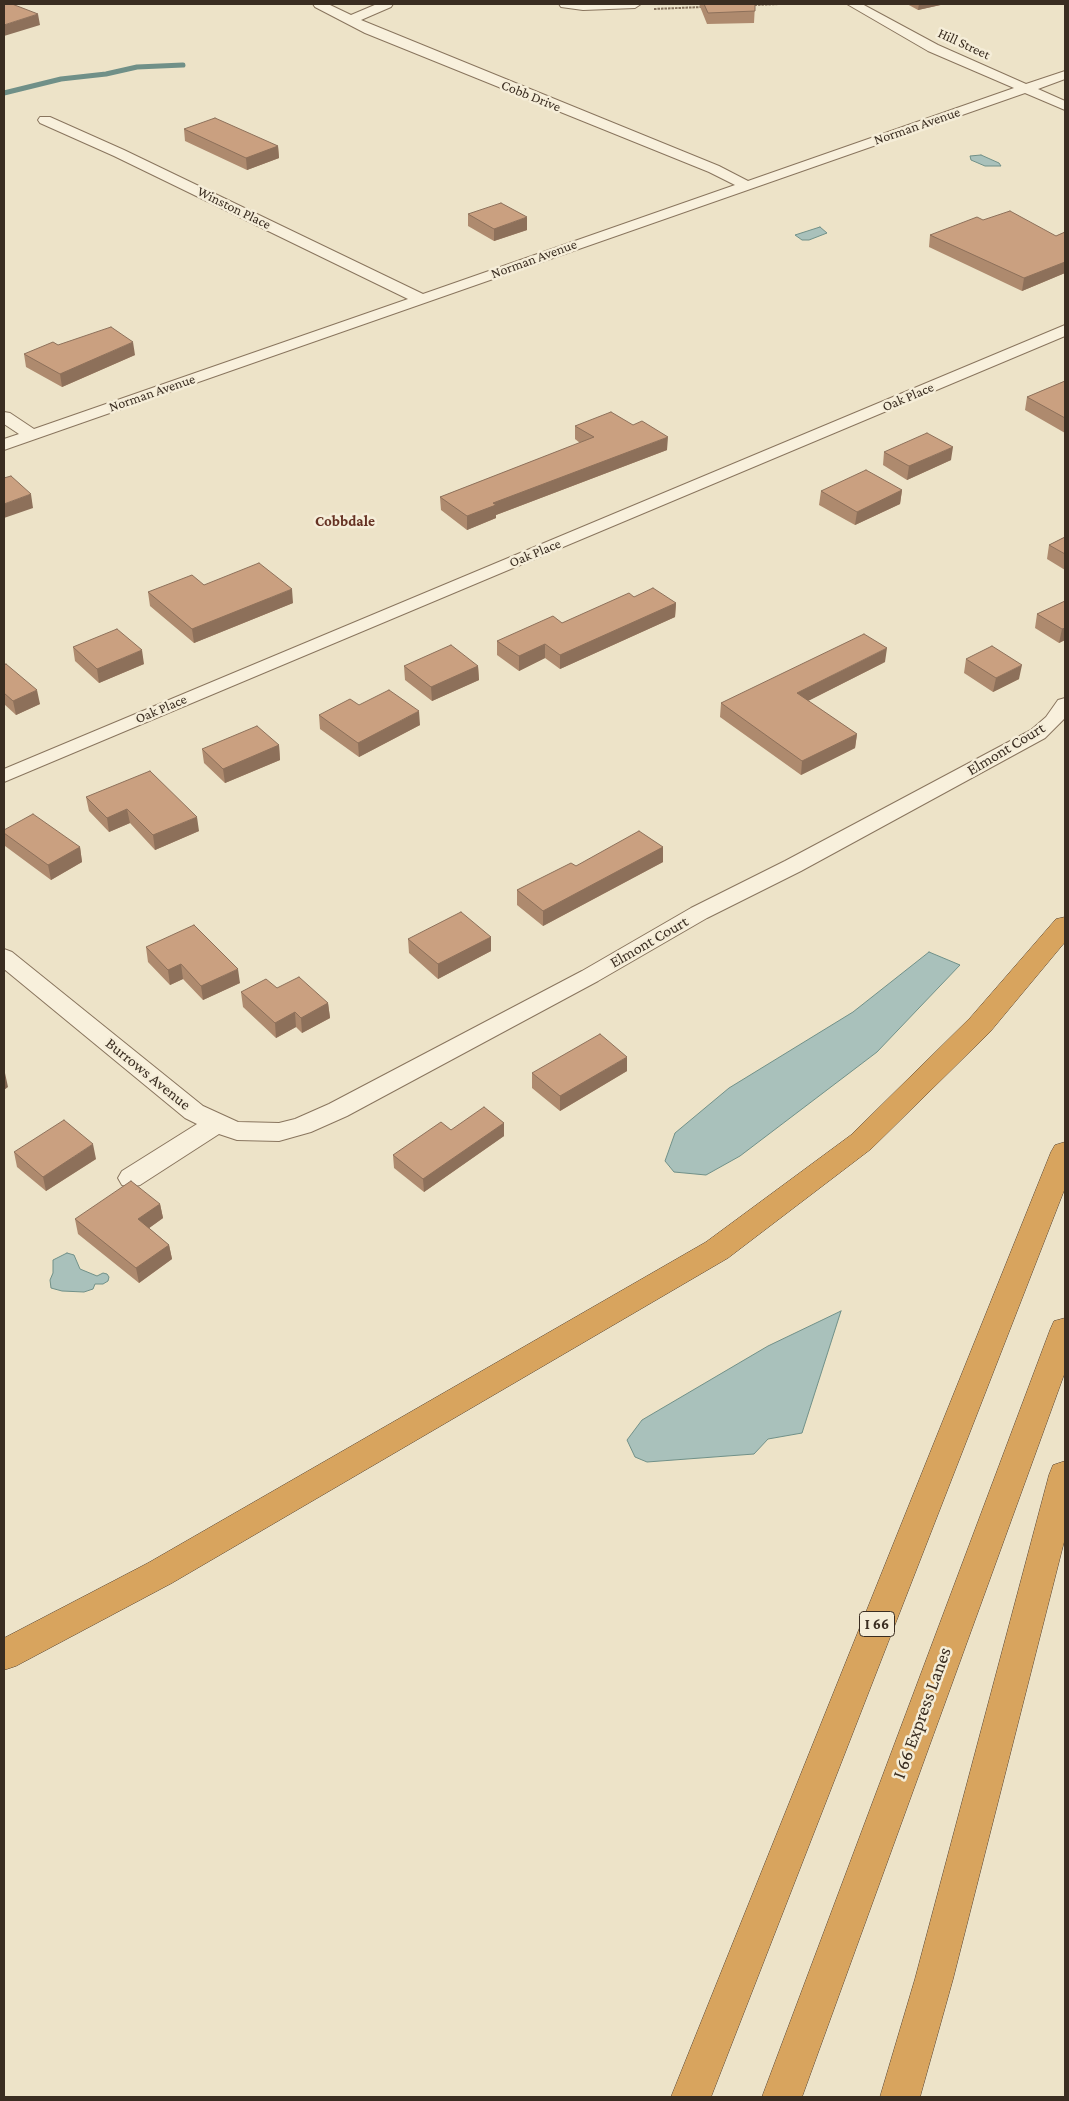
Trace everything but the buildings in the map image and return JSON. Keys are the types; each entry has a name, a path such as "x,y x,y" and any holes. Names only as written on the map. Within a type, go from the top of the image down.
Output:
{"highway":[{"path":"4,1655 160,1573 717,1250 861,1142 980,1025 1065,925"},
{"name":"I 66","path":"691,2097 1065,1152"},
{"name":"I 66 Express Lanes","path":"782,2097 1065,1330"},
{"path":"900,2097 934,1978 1065,1475"}],"street":[{"name":"Cobb Drive","path":"319,4 350,20 434,57 714,169 745,185"},
{"path":"350,20 388,4"},
{"path":"565,4 583,6 635,4"},
{"name":"Hill Street","path":"853,4 933,48 1065,106"},
{"name":"Norman Avenue","path":"4,445 1065,74"},
{"name":"Winston Place","path":"45,120 119,153 421,299"},
{"name":"Oak Place","path":"4,776 1065,330"},
{"path":"4,417 32,435"},
{"name":"Elmont Court","path":"216,1124 237,1131 279,1132 302,1126 338,1110 590,976 699,913 801,862 1038,734 1053,721 1065,704"},
{"name":"Burrows Avenue","path":"4,957 194,1112 216,1124"},
{"path":"131,1178 216,1124"}],"path":[{"path":"748,5 780,4"},
{"path":"654,9 709,7"}],"water":[{"path":"981,155 999,163 1001,166 985,166 971,160 970,156"},
{"path":"820,227 827,233 809,240 802,240 795,235"},
{"path":"929,952 960,965 877,1052 740,1156 706,1175 674,1172 665,1161 675,1133 729,1088 853,1012"},
{"path":"67,1253 74,1255 80,1269 97,1276 103,1273 107,1274 109,1277 108,1281 103,1284 95,1284 93,1289 84,1292 62,1291 51,1288 50,1280 53,1273 53,1260"},
{"path":"841,1311 802,1433 768,1439 754,1454 647,1462 635,1457 627,1440 642,1420 768,1346"}],"waterway":[{"path":"4,93 61,79 106,74 137,67 183,65"}],"district":[{"name":"Cobbdale","path":"345,521"}]}
